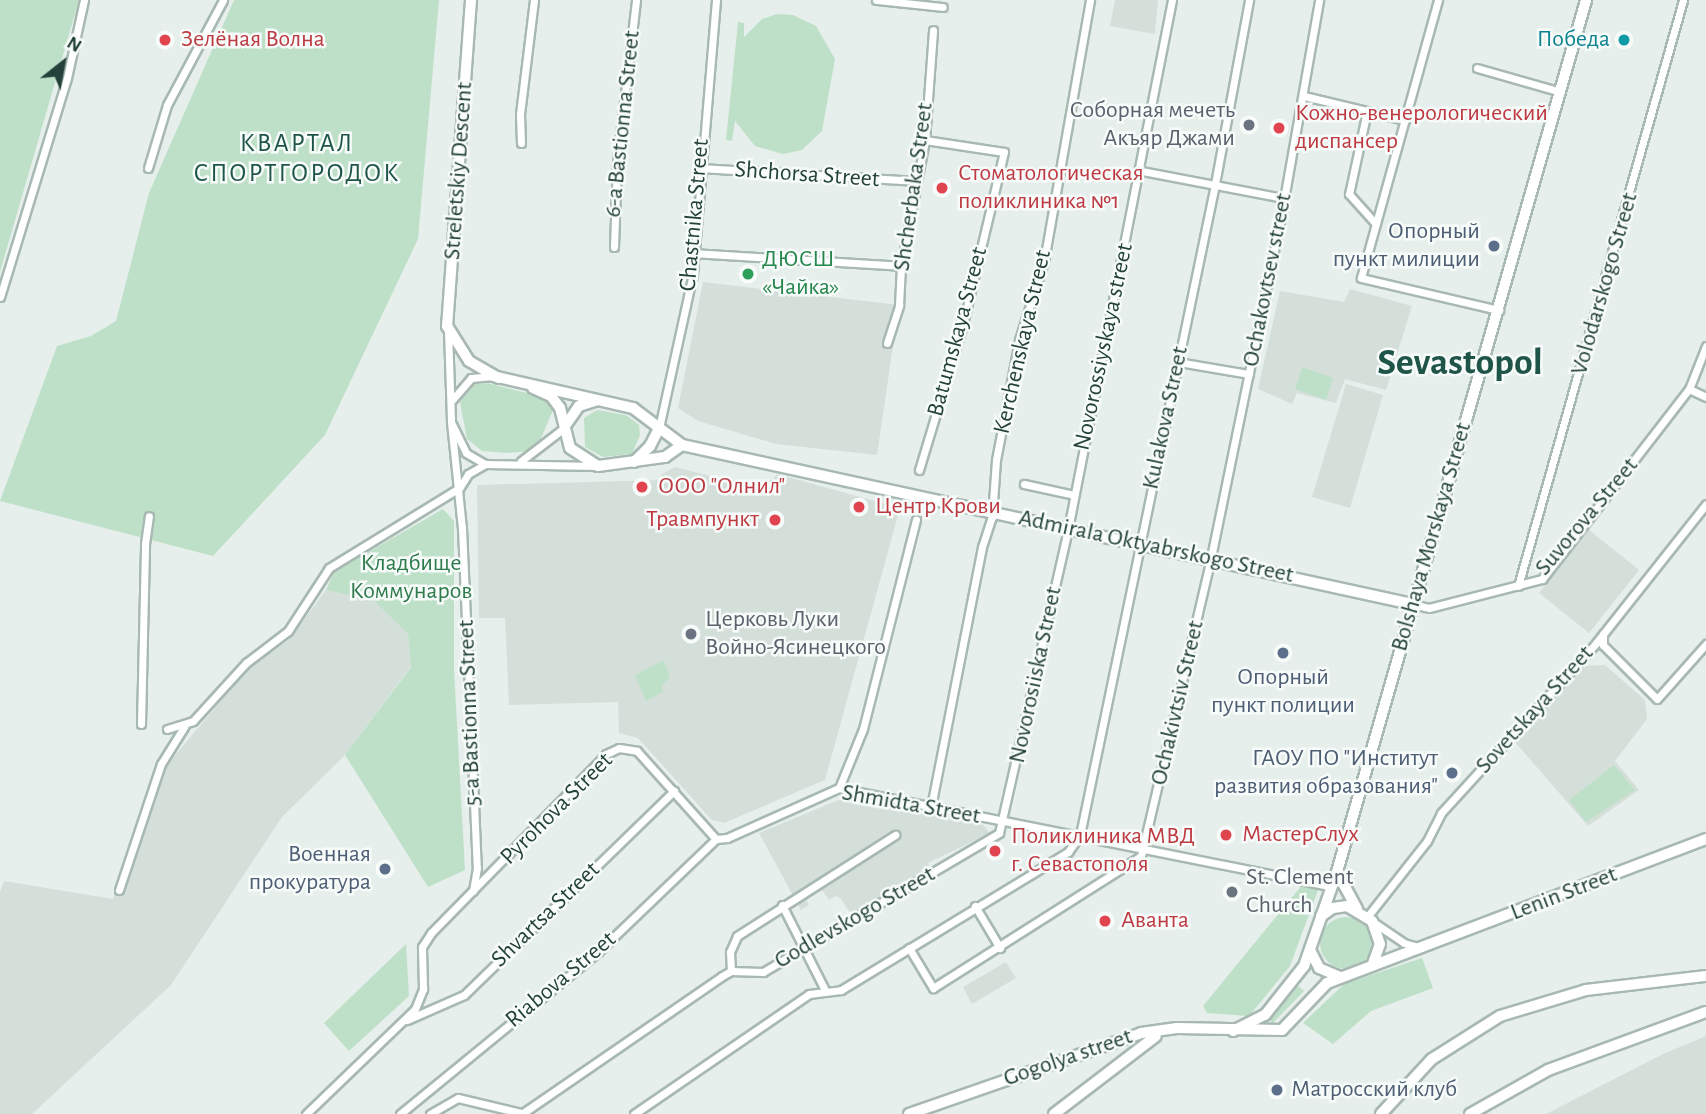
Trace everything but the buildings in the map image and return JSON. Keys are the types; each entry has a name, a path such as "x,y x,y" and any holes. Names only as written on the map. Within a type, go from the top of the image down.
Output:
{"main road":[{"name":"Streletskiy Descent","path":"471,0 447,326 453,340 469,361 493,376"},
{"name":"Bolshaya Morskaya Street","path":"1318,918 1337,872 1587,0"},
{"path":"493,376 605,400 642,411 659,428 645,453 628,466"},
{"path":"493,376 551,396 560,408 564,428 576,455 597,466 628,466 665,457 682,445"},
{"path":"564,428 579,406 605,400"},
{"name":"Admirala Oktyabrskogo Street","path":"659,428 682,445 1412,604"},
{"name":"Lenin Street","path":"1371,967 1706,839"},
{"path":"1310,946 1319,968 1342,977 1371,967 1380,944 1369,919 1357,910 1337,872"},
{"path":"1233,1031 1265,1015 1304,966 1318,918 1336,906 1357,910"},
{"path":"1381,1114 1432,1059 1500,1016 1586,990 1706,976"},
{"name":"Gogolya street","path":"909,1114 1141,1033 1177,1028 1282,1030 1327,983 1342,977"},
{"path":"1470,1114 1548,1070 1706,1012"},
{"path":"1054,1114 1146,1040 1177,1028"}],"street":[{"path":"0,297 67,78 84,0"},
{"path":"148,168 167,105 223,0"},
{"path":"521,143 520,114 534,0"},
{"name":"6-a Bastionna Street","path":"614,247 616,173 636,0"},
{"name":"Chastnika Street","path":"659,428 680,344 693,274 691,253 716,0"},
{"path":"876,0 943,7"},
{"name":"Kerchenskaya Street","path":"931,807 982,547 993,512 996,460 1019,340 1044,261 1090,0"},
{"name":"Novorossiyskaya street","path":"1068,529 1142,171 1172,0"},
{"name":"Kulakova Street","path":"1080,835 1216,184 1249,0"},
{"name":"Ochakovtsev street","path":"1210,558 1304,96 1319,0"},
{"path":"1438,0 1361,278 1499,310"},
{"name":"Volodarskogo Street","path":"1518,586 1683,0"},
{"name":"Shcherbaka Street","path":"887,343 899,305 901,266 915,181 925,140 933,30"},
{"path":"1478,68 1561,92"},
{"path":"1304,96 1405,120"},
{"path":"1367,111 1349,194 1376,224"},
{"name":"Batumskaya Street","path":"919,470 962,328 1004,152 925,140"},
{"name":"Shchorsa Street","path":"699,168 915,181"},
{"path":"1142,171 1284,198"},
{"path":"691,253 901,266"},
{"path":"447,326 452,422 463,449 485,464"},
{"name":"Suvorova Street","path":"1412,604 1429,608 1542,579 1689,389 1706,346"},
{"path":"1178,362 1249,374"},
{"path":"450,403 460,386 471,378 493,376"},
{"path":"1689,389 1706,397"},
{"name":"5-a Bastionna Street","path":"452,422 459,488 477,867 471,895"},
{"path":"518,462 549,444 564,428"},
{"path":"119,890 161,764 184,727 261,648 288,631 329,568 459,488 468,474 485,464 518,462 597,466"},
{"path":"1024,484 1074,495"},
{"name":"Sovetskaya Street","path":"1369,919 1427,841 1441,813 1603,633 1706,504"},
{"path":"141,724 149,516"},
{"path":"839,788 863,730 916,520"},
{"name":"Novorosiiska Street","path":"1006,821 1068,529"},
{"name":"Ochakivtsiv Street","path":"1143,847 1210,558"},
{"path":"1603,633 1603,645 1657,699 1706,643"},
{"path":"167,729 184,727"},
{"name":"Pyrohova Street","path":"407,1020 423,989 422,947 602,757 619,747 637,751 674,792"},
{"name":"Shmidta Street","path":"716,839 727,838 839,788 1329,886"},
{"path":"674,792 716,839"},
{"name":"Shvartsa Street","path":"407,1020 464,995 674,792"},
{"name":"Godlevskogo Street","path":"731,971 763,972 999,833 1006,821"},
{"path":"430,1114 458,1098 524,1114 731,971 730,952 737,936 895,835"},
{"path":"634,1114 809,994 841,990 975,906 1068,852 1080,835"},
{"name":"Riabova Street","path":"400,1114 598,952 716,839"},
{"path":"909,948 933,988 1138,862 1143,847"},
{"name":"Pyrohova Street","path":"477,867 483,874 496,871"},
{"path":"782,905 825,990"},
{"path":"975,906 1000,948"},
{"path":"1369,919 1404,943 1422,948"},
{"path":"306,1114 407,1020"}],"shaded area":[{"path":"1115,0 1158,0 1155,34 1110,26"},
{"path":"703,282 899,305 877,455 776,444 698,421 678,408"},
{"path":"1350,289 1412,306 1386,390 1345,379 1336,403 1297,393 1292,404 1258,389 1280,291 1344,302"},
{"path":"1346,384 1383,395 1350,508 1312,497"},
{"path":"675,467 734,482 773,480 777,474 900,508 825,780 724,823 712,820 638,738 619,733 618,702 509,705 505,618 479,618 477,485 663,480 661,475"},
{"path":"1589,530 1639,570 1589,633 1539,593"},
{"path":"326,590 373,600 408,634 411,666 345,755 282,817 171,985 32,1114 0,1114 0,892 4,881 113,899 162,758 171,760 248,669 289,640"},
{"path":"1605,665 1645,700 1647,719 1615,761 1639,790 1588,826 1515,742 1583,666"},
{"path":"843,798 983,825 990,833 928,863 930,869 851,914 841,899 836,896 829,900 822,890 806,898 809,905 801,910 759,833"},
{"path":"1006,962 1016,978 972,1004 963,987"},
{"path":"1706,1036 1706,1114 1546,1114 1665,1053"}],"green space":[{"path":"0,0 79,0 0,272"},
{"path":"234,0 439,0 418,239 325,435 213,556 0,501 57,346 91,336 116,321 149,193"},
{"path":"777,14 793,15 816,26 835,59 822,131 802,150 783,154 755,146 735,121 732,141 726,140 738,22 744,23 744,37 762,19"},
{"path":"1302,367 1333,378 1326,400 1295,389"},
{"path":"487,383 542,397 553,410 539,443 528,451 482,451 467,439 460,402 475,384"},
{"path":"597,410 626,415 639,425 640,435 632,454 603,457 585,447 584,418"},
{"name":"Кладбище Коммунаров","path":"443,509 454,521 454,669 465,870 428,887 345,755 411,667 408,634 373,600 326,590 334,572"},
{"path":"664,660 670,678 662,685 663,692 646,701 635,675"},
{"path":"1614,765 1635,790 1586,822 1569,800"},
{"path":"1303,884 1318,890 1290,966 1249,1016 1207,1013 1203,1006"},
{"path":"1346,917 1356,919 1364,925 1370,933 1370,953 1364,961 1356,967 1346,969 1336,967 1328,961 1322,953 1320,943 1322,933 1328,925 1336,919"},
{"path":"406,944 409,996 349,1051 324,1023"},
{"path":"1422,958 1433,988 1371,1011 1333,1044 1303,1023 1344,984"},
{"path":"1298,986 1304,991 1272,1024 1270,1019"}],"place":[{"name":"Зелёная Волна","path":"165,40"},
{"name":"Победа","path":"1624,40"},
{"name":"Соборная мечеть Акъяр Джами","path":"1249,125"},
{"name":"Кожно-венерологический диспансер","path":"1279,128"},
{"name":"Стоматологическая поликлиника №1","path":"942,188"},
{"name":"Опорный пункт милиции","path":"1494,246"},
{"name":"ДЮСШ «Чайка»","path":"748,274"},
{"name":"ООО \"Олнил\"","path":"642,487"},
{"name":"Центр Крови","path":"859,507"},
{"name":"Травмпункт","path":"775,520"},
{"name":"Церковь Луки Войно-Ясинецкого","path":"691,634"},
{"name":"Опорный пункт полиции","path":"1283,653"},
{"name":"ГАОУ ПО \"Институт развития образования\"","path":"1452,773"},
{"name":"МастерСлух","path":"1226,835"},
{"name":"Поликлиника МВД г. Севастополя","path":"995,851"},
{"name":"Военная прокуратура","path":"385,869"},
{"name":"St. Clement Church","path":"1232,892"},
{"name":"Аванта","path":"1105,921"},
{"name":"Матросский клуб","path":"1277,1090"}],"district":[{"name":"КВАРТАЛ СПОРТГОРОДОК","path":"297,159"},
{"name":"Sevastopol","path":"1460,364"}]}
